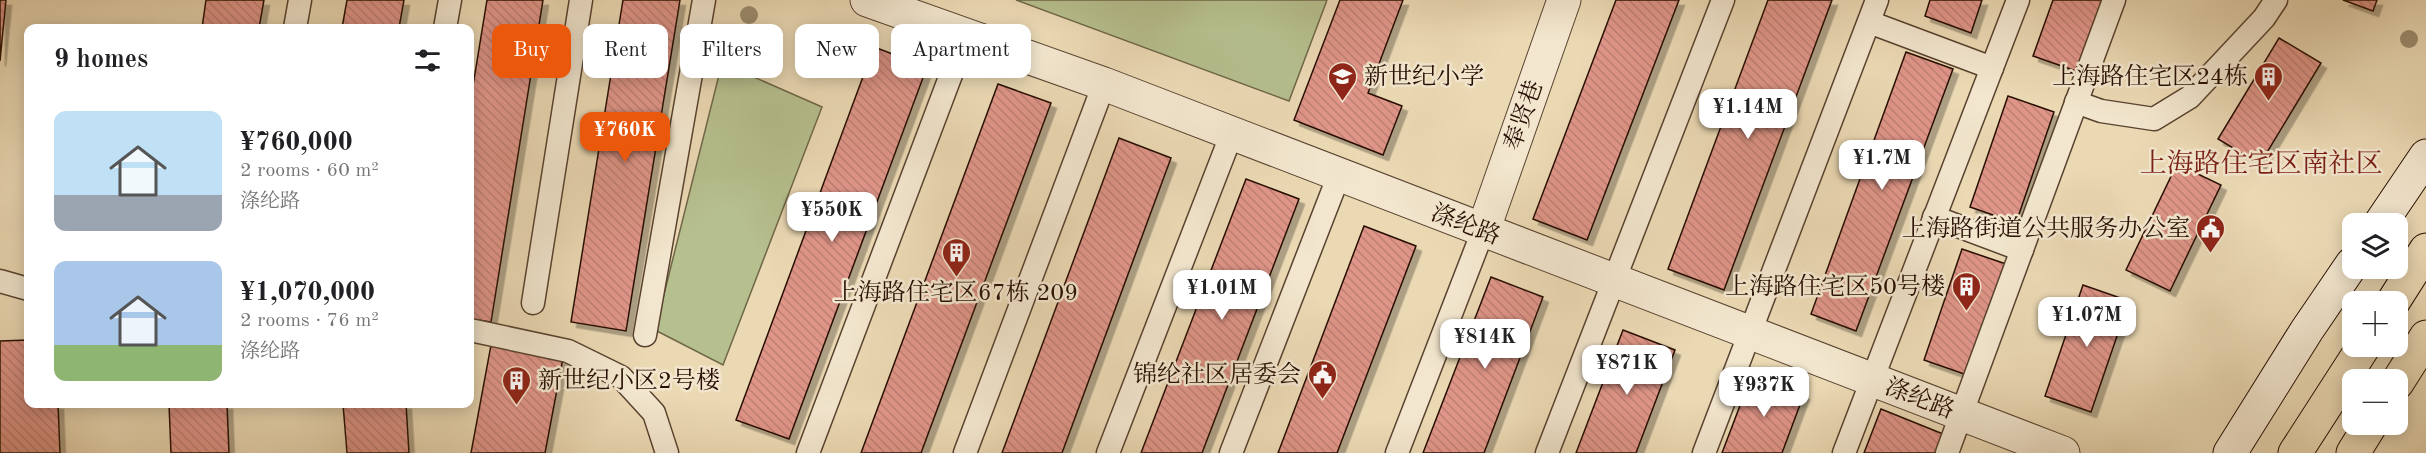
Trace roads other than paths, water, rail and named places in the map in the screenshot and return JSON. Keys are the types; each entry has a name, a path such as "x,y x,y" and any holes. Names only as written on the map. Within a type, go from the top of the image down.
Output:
{"main road":[{"path":"2400,291 2426,250"},
{"path":"2406,369 2426,337"},
{"path":"2295,453 2357,357"},
{"path":"2353,453 2364,435"}],"street":[{"name":"涤纶路","path":"867,0 935,24"},
{"name":"奉贤巷","path":"1483,231 1564,0"},
{"name":"涤纶路","path":"1031,58 1104,84 2063,453"},
{"path":"2387,213 2426,156"},
{"path":"2230,453 2342,279"}],"lane":[{"path":"296,24 300,0"},
{"path":"446,24 450,0"},
{"path":"533,303 581,0"},
{"path":"645,335 704,0"},
{"path":"1547,453 1723,0"},
{"path":"1704,453 1878,0"},
{"path":"1844,453 2018,0"},
{"path":"1947,453 2114,0"},
{"path":"2076,102 2102,111 2154,119 2190,97 2264,18 2276,0"},
{"path":"1869,22 1992,68"},
{"path":"808,453 950,78"},
{"path":"965,453 1104,84"},
{"path":"1108,453 1232,134"},
{"path":"1231,453 1339,175"},
{"path":"1934,217 2022,250"},
{"path":"1397,453 1483,231"},
{"path":"0,281 24,288"},
{"path":"474,331 568,351 621,377 654,413 668,453"}],"place":[{"name":"新世纪小学","path":"1343,102"},
{"name":"上海路住宅区24栋","path":"2269,102"},
{"name":"上海路街道公共服务办公室","path":"2211,254"},
{"name":"上海路住宅区67栋 209","path":"956,278"},
{"name":"上海路住宅区50号楼","path":"1966,312"},
{"name":"锦纶社区居委会","path":"1322,400"},
{"name":"新世纪小区2号楼","path":"517,406"}],"district":[{"name":"上海路住宅区南社区","path":"2261,163"}]}
